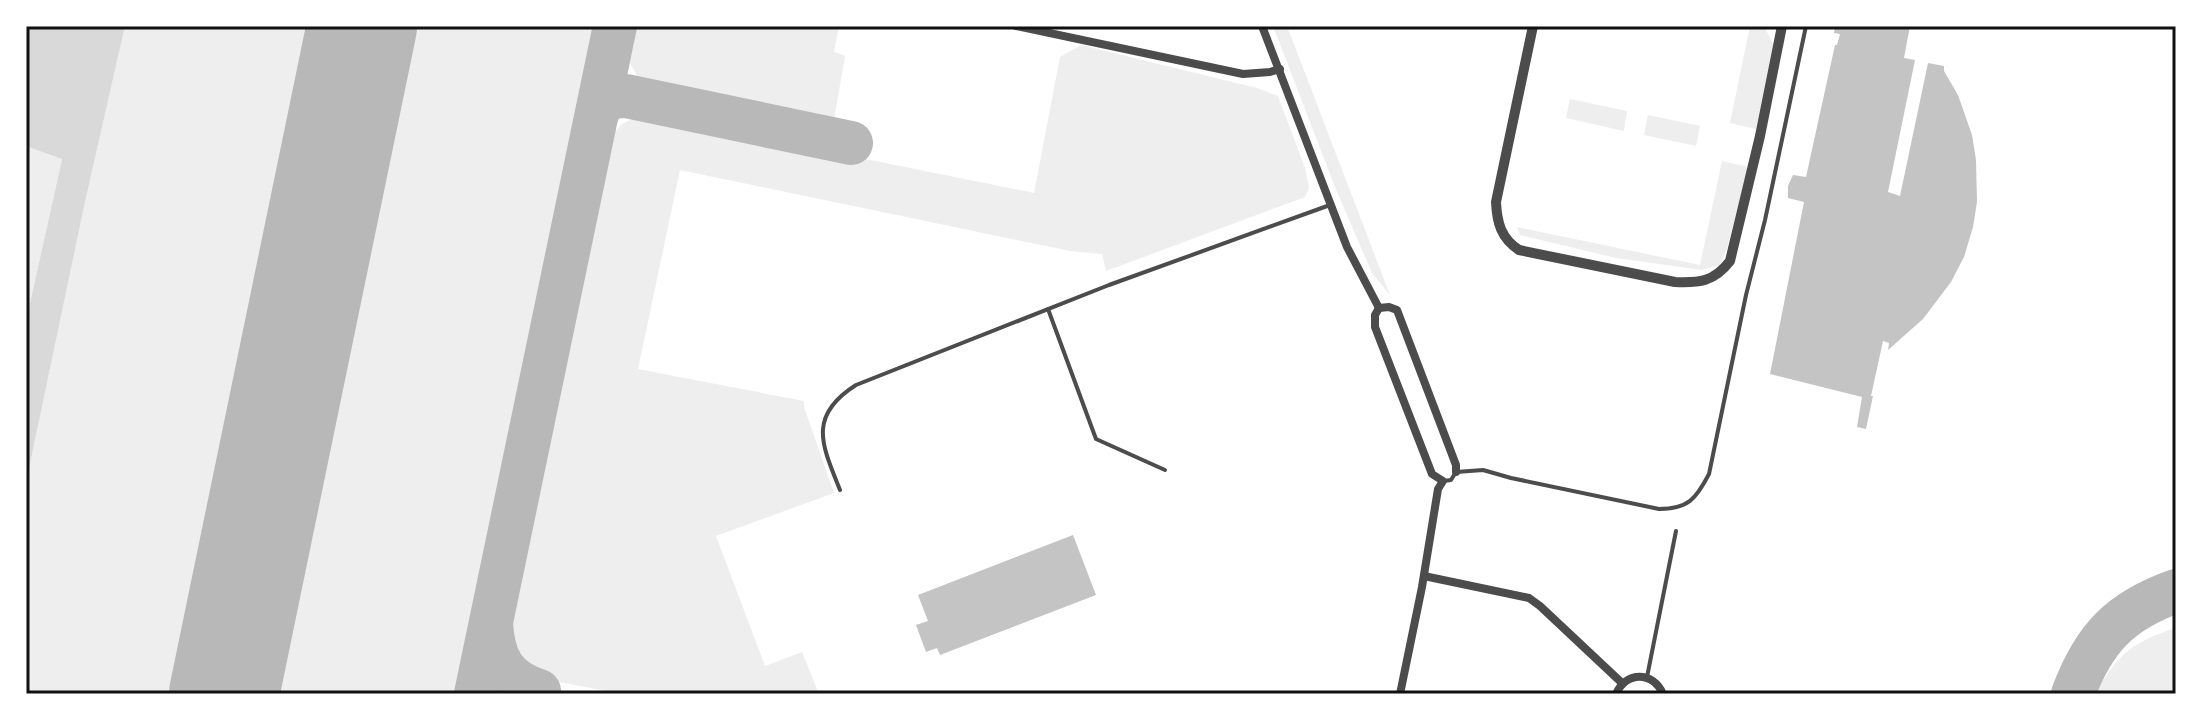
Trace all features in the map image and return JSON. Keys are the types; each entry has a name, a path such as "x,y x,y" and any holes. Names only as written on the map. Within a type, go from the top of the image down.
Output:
{"street":[{"path":"1016,26 1243,74 1280,69"},
{"path":"1262,26 1347,247 1379,308"},
{"path":"1533,26 1496,202 1501,233 1519,250 1675,282 1694,283 1722,272 1730,261 1782,26"},
{"path":"1379,308 1397,310 1456,472"},
{"path":"1379,308 1375,315 1375,327 1432,474 1443,481 1438,489 1400,694"},
{"path":"1424,576 1529,598 1622,683"},
{"path":"1616,694 1622,683 1634,677 1647,677 1659,686 1663,694"}],"lane":[{"path":"1443,481 1451,480 1456,472 1483,470 1659,509 1686,505 1702,488 1709,474 1806,26"},
{"path":"840,490 824,449 821,426 828,410 841,394 878,374 1109,285 1330,205"},
{"path":"1048,309 1096,439 1165,470"},
{"path":"1647,677 1676,531"}],"shaded area":[{"path":"26,26 125,26 26,483 26,321 62,159 26,146"},
{"path":"125,26 324,26 186,694 26,694 26,483"},
{"path":"401,26 595,26 457,694 263,694"},
{"path":"637,26 839,26 834,52 845,56 834,120 648,84 639,79 630,63"},
{"path":"1273,26 1287,26 1390,295 1372,273"},
{"path":"1750,26 1764,26 1773,44 1756,129 1730,123"},
{"path":"1081,45 1257,88 1278,96 1305,168 1309,188 1305,197 1106,271 1102,254 1070,251 680,170 638,369 804,401 834,493 716,536 765,666 802,652 819,694 621,694 549,680 526,667 514,647 513,615 615,132 622,124 642,114 1034,193 1060,57"},
{"path":"1570,99 1627,111 1624,131 1566,118"},
{"path":"1648,115 1700,126 1696,146 1644,135"},
{"path":"26,146 62,158 26,321"},
{"path":"1722,161 1748,167 1720,265 1702,270 1616,258 1520,235 1517,227 1700,265"},
{"path":"2176,628 2176,694 2095,694 2111,669 2128,651 2137,644"}],"building":[{"path":"1835,26 1910,26 1904,58 1915,60 1888,192 1900,196 1928,63 1944,66 1972,135 1976,160 1977,202 1964,257 1951,282 1923,319 1888,350 1889,343 1883,341 1866,429 1857,427 1862,397 1770,374 1804,202 1788,198 1788,186 1793,175 1806,177 1840,34 1834,33"},
{"path":"1073,535 1096,595 940,655 937,648 926,652 916,625 928,621 918,595"}],"taxiway":[{"path":"476,694 615,26"},
{"path":"598,110 610,99 626,96 851,143"},
{"path":"2073,694 2090,657 2111,629 2139,608 2176,591"},
{"path":"491,623 494,647 503,666 517,681 539,691"}],"runway":[{"path":"224,694 362,26"}]}
